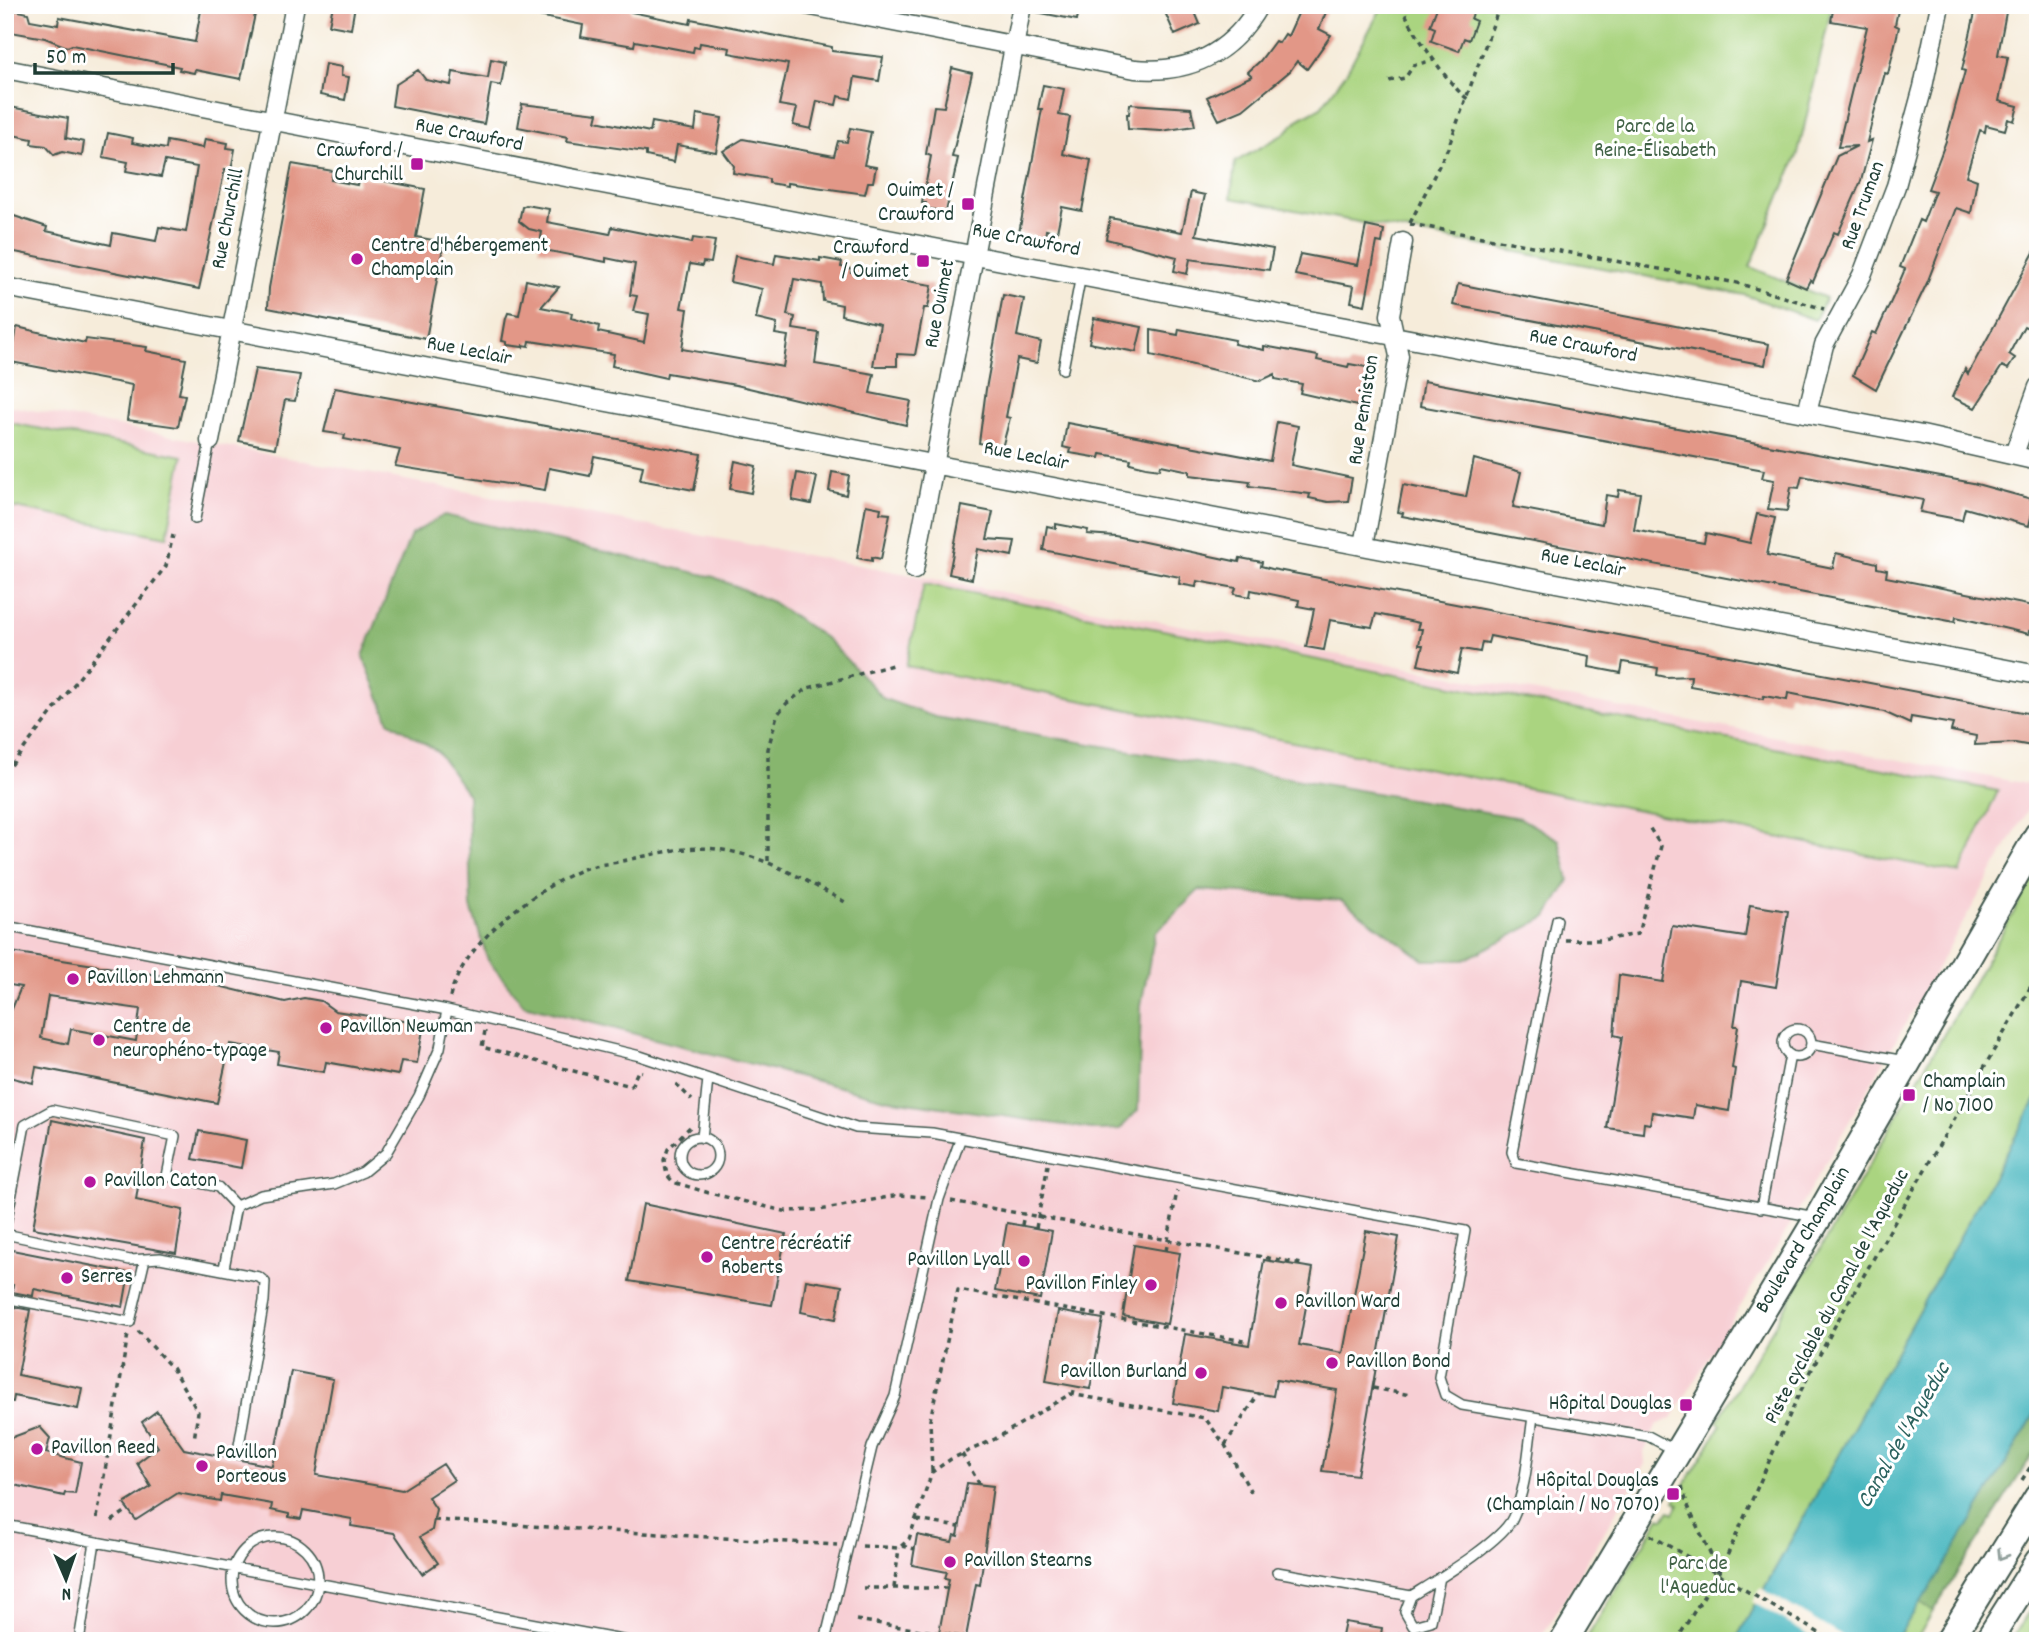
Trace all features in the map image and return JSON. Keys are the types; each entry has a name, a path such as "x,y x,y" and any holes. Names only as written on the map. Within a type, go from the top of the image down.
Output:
{"main road":[{"name":"Boulevard Champlain","path":"1564,1641 1818,1218 2038,835"},
{"path":"1949,1641 2038,1497"},
{"path":"1988,1641 2038,1562"}],"street":[{"name":"Rue Churchill","path":"209,441 295,5"},
{"path":"806,5 1136,69 1174,70 1196,64 1227,46 1259,5"},
{"name":"Rue Ouimet","path":"914,570 1022,5"},
{"name":"Rue Truman","path":"1807,413 1824,345 1862,275 1896,186 1923,87 1940,5"},
{"name":"Rue Crawford","path":"5,69 1807,413 2038,461"},
{"name":"Rue Penniston","path":"1364,545 1399,356 1390,315 1404,242"},
{"name":"Rue Leclair","path":"5,287 2038,675"},
{"path":"2014,454 2038,387"}],"lane":[{"path":"1063,369 1081,275"},
{"path":"195,519 209,441"},
{"path":"1557,920 1512,1152 1516,1163 1818,1218"},
{"path":"5,926 447,1010 629,1053 856,1128 932,1133 1465,1231 1439,1377 1440,1387 1453,1402 1648,1436 1678,1452"},
{"path":"236,1206 261,1195 334,1184 363,1172 386,1153 419,1096 440,1048 447,1010"},
{"path":"1761,1208 1790,1055 1782,1044 1785,1035 1792,1030 1805,1032 1811,1044"},
{"path":"1811,1044 1907,1062"},
{"path":"1790,1055 1804,1055 1811,1044"},
{"path":"702,1138 708,1079"},
{"path":"236,1206 218,1187 167,1176 175,1136 52,1110 25,1125 5,1232 131,1260 160,1258 224,1268 259,1277 265,1282 238,1451"},
{"path":"702,1138 717,1149 717,1162 709,1172 697,1175 686,1170 681,1153 691,1140 702,1138"},
{"path":"825,1641 872,1447 902,1373 939,1199 960,1140"},
{"path":"224,1268 236,1206"},
{"path":"5,1298 130,1322 145,1259"},
{"path":"1440,1577 1434,1616 1426,1625 1413,1626 1406,1618 1406,1605 1411,1596 1499,1535 1512,1521 1518,1505 1533,1417"},
{"path":"5,1525 627,1641"},
{"path":"282,1537 306,1549 314,1560 318,1584 314,1598 298,1617 286,1622 261,1621 250,1615 234,1595 232,1568 246,1548 257,1540 282,1537"},
{"path":"79,1641 95,1542"},
{"path":"1277,1572 1411,1596"}],"path":[{"path":"1402,5 1408,20 1456,92 1468,99"},
{"path":"1404,242 1468,99 1500,5"},
{"path":"1389,80 1405,78 1414,65 1434,60"},
{"path":"1410,224 1737,283 1824,309"},
{"path":"5,773 166,566 173,534"},
{"path":"768,861 768,749 777,715 787,703 808,688 896,664"},
{"path":"1553,939 1602,940 1638,934 1661,846 1649,827"},
{"path":"447,1010 453,987 473,950 526,901 583,869 694,846 768,861 845,902"},
{"name":"Piste cyclable du Canal de l'Aqueduc","path":"1676,1641 1718,1574 1746,1518 1799,1394 1838,1320 2038,974"},
{"path":"472,1028 485,1030 482,1047 619,1083 631,1086 638,1071 650,1074"},
{"path":"670,1080 691,1096 695,1109"},
{"path":"694,1123 674,1140 664,1160 667,1175 673,1182 784,1211 821,1210 899,1195 930,1197"},
{"path":"1037,1228 1048,1163"},
{"path":"1166,1251 1178,1188"},
{"path":"949,1201 1303,1264"},
{"path":"1022,1225 1024,1214"},
{"path":"894,1588 900,1547 909,1539 932,1472 930,1420 958,1290 1250,1342"},
{"path":"130,1322 172,1368 198,1412 194,1440"},
{"path":"97,1518 130,1322"},
{"path":"1073,1395 1075,1386"},
{"path":"1373,1388 1410,1395"},
{"path":"1225,1445 1259,1393"},
{"path":"932,1472 1073,1395 1205,1418 1225,1445 1251,1492"},
{"path":"962,1454 980,1485"},
{"path":"1682,1484 1688,1512 1710,1550 1718,1574"},
{"path":"113,1521 129,1509"},
{"path":"434,1520 840,1546"},
{"path":"916,1520 959,1527"},
{"path":"1633,1525 1833,1641"},
{"path":"857,1546 915,1549"},
{"path":"863,1588 947,1588"},
{"path":"856,1620 952,1634"},
{"path":"1391,1641 1401,1633"}],"shaded area":[{"path":"5,405 2038,786 2038,792 1786,1232 1672,1418 1657,1425 1644,1452 1645,1464 1539,1641 5,1641"}],"green space":[{"name":"Parc de la Reine-Élisabeth","path":"1383,5 1832,5 1798,154 1750,267 1826,298 1815,320 1745,295 1231,198 1235,162 1284,134 1299,119 1321,107 1346,73"},
{"path":"5,422 183,456 167,537 5,506"},
{"path":"444,515 714,577 772,602 828,640 884,699 935,717 1520,818 1559,840 1569,880 1547,917 1464,960 1424,960 1341,900 1199,890 1155,933 1141,1005 1138,1110 1120,1129 1098,1130 886,1099 524,1005 488,960 471,907 468,795 437,751 389,721 363,656 411,535"},
{"path":"924,584 1998,791 1960,873 906,666"},
{"name":"Parc de l'Aqueduc","path":"2038,870 2038,1096 1735,1641 1585,1641 1660,1517 1664,1519 1669,1511 1674,1513 1679,1504 1675,1501 1721,1425 1717,1422 1835,1224"},
{"path":"2038,1409 2038,1446 1933,1611 1920,1603"},
{"path":"2038,1598 2038,1641 2011,1641 2013,1637"},
{"path":"1920,1603 1933,1611 1916,1641 1895,1641"}],"water":[{"name":"Canal de l'Aqueduc","path":"2038,1096 2038,1409 1944,1567 1895,1641 1735,1641"}],"pier":[{"path":"1761,1588 1850,1641 1818,1641 1753,1602"}],"building":[{"path":"202,5 257,5 241,79 195,70 194,73 179,70 180,67 72,45 67,47 45,38 5,31 5,8 28,13 30,20 58,25 59,17 195,42"},
{"path":"333,5 355,5 351,29 329,25"},
{"path":"525,5 624,5 631,9 631,12 690,24 691,19 832,47 832,51 883,57 879,81 855,77 851,99 838,96 836,105 817,101 811,129 793,125 797,108 779,105 788,64 729,53 730,48 700,43 699,48 694,47 693,52 635,41 634,46 581,37 583,25 524,13"},
{"path":"1037,5 1080,5 1077,20 1036,12"},
{"path":"1175,5 1192,5 1200,24 1175,35 1164,10"},
{"path":"1302,5 1329,5 1319,29 1331,35 1307,69 1297,61 1290,71 1243,110 1219,120 1207,97 1252,76 1248,72 1275,41 1279,43 1285,34 1288,36"},
{"path":"1438,5 1476,5 1471,19 1476,21 1469,40 1464,38 1459,51 1431,41 1435,28 1430,26"},
{"path":"1834,5 1899,5 1895,25 1899,27 1888,74 1885,73 1874,113 1867,142 1872,140 1861,181 1838,234 1834,232 1813,282 1810,280 1806,288 1786,279 1837,156 1857,146 1838,147 1867,27 1831,21"},
{"path":"1980,5 2007,7 1998,55 2008,57 1999,101 2018,106 2014,121 2008,119 2005,130 1986,125 1985,132 1980,130 1966,176 1977,180 1971,213 1956,208 1927,283 1876,389 1853,375 1872,332 1876,334 1893,297 1905,269 1900,267 1919,220 1923,222 1935,191 1928,189 1946,141 1965,71 1962,70 1975,13 1979,14"},
{"path":"491,59 505,62 501,86 491,84 484,124 392,106 395,85 418,70 426,80 451,85 453,72 488,78"},
{"path":"325,64 342,67 341,76 349,77 345,100 320,95"},
{"path":"952,68 972,73 952,157 958,158 946,212 925,208 926,203 922,203 931,156 926,154 934,106 944,107"},
{"path":"1043,85 1064,89 1059,115 1070,117 1063,154 1091,160 1082,211 1062,207 1057,232 1046,230 1045,238 1019,233 1042,109 1038,109"},
{"path":"522,104 598,113 596,121 650,132 652,122 695,130 697,114 722,118 716,152 677,145 674,162 646,156 646,152 567,141 568,137 518,127"},
{"path":"1130,104 1191,108 1195,126 1161,131 1128,129 1127,114"},
{"path":"10,107 68,118 66,138 84,142 82,156 62,152 54,155 46,146 31,144 32,139 13,135 14,128 7,127"},
{"path":"850,128 871,132 864,165 876,167 873,182 868,182 865,194 787,183 787,186 769,183 769,179 733,173 734,166 723,151 743,139 834,156 838,141 847,142"},
{"path":"108,133 133,138 132,143 166,149 167,141 203,148 205,139 228,143 227,148 235,149 231,170 225,169 199,289 5,250 5,213 47,227 46,231 111,245 113,233 156,241 159,227 186,232 197,167 165,161 161,177 126,171 128,162 103,157"},
{"name":"Centre d'hébergement Champlain","path":"292,164 333,171 331,180 357,185 359,176 425,189 416,237 444,242 426,339 268,308 269,288"},
{"path":"1191,192 1205,195 1196,235 1273,249 1269,270 1190,259 1187,274 1174,271 1177,257 1106,239 1110,218 1182,232"},
{"path":"526,205 549,209 547,222 610,234 612,227 692,243 693,238 715,241 711,263 703,262 702,266 690,264 681,308 688,309 682,349 783,367 788,336 775,334 777,324 756,319 762,289 730,282 735,256 774,264 776,254 820,261 820,258 842,262 841,267 852,269 851,272 932,285 928,308 924,308 915,355 897,354 897,366 873,366 880,324 841,315 842,305 823,301 822,284 794,279 787,315 795,317 793,329 819,333 815,364 874,374 870,393 911,401 906,425 736,385 667,373 666,378 612,366 614,354 530,341 529,346 507,345 507,342 502,341 506,318 508,313 519,315 526,280 559,287 541,307 572,313 571,318 599,326 598,332 644,342 649,314 633,311 637,296 630,295 635,264 606,258 606,262 539,249 542,232 529,229 519,221 522,207"},
{"path":"1366,226 1384,230 1382,243 1377,242 1365,305 1351,302 1354,286 1295,275 1300,254 1358,265"},
{"path":"2038,245 2038,310 2028,328 2024,326 2009,354 2015,358 2008,369 2002,366 1975,408 1952,397 1965,369 1968,374"},
{"path":"1458,284 1769,344 1765,365 1453,305"},
{"path":"1003,295 1024,299 1017,336 1041,342 1037,363 1017,359 1006,417 1010,418 1002,448 979,443"},
{"path":"1094,318 1142,327 1136,352 1089,343"},
{"path":"17,327 85,343 86,339 147,347 146,351 186,359 179,394 185,395 178,427 127,420 132,385 11,362"},
{"path":"1179,329 1235,340 1234,344 1264,350 1264,346 1318,356 1317,360 1348,367 1349,364 1372,368 1366,408 1300,393 1302,384 1275,379 1275,374 1260,381 1151,355 1151,330 1178,335"},
{"path":"255,369 300,375 295,401 285,400 275,448 239,441"},
{"path":"1424,381 1973,483 2035,500 2029,526 1965,508 1962,520 1920,512 1923,500 1802,476 1799,488 1791,487 1787,511 1768,509 1774,480 1762,478 1764,470 1420,406"},
{"path":"335,388 701,454 694,490 640,480 643,466 594,456 590,476 549,468 545,490 395,466 400,450 344,439 345,435 324,432"},
{"path":"1277,422 1298,426 1291,465 1352,478 1348,501 1328,502 1309,498 1310,494 1249,486 1250,482 1190,475 1190,471 1161,465 1160,469 1146,467 1130,463 1131,459 1070,453 1071,449 1063,447 1067,423 1270,461"},
{"path":"1474,459 1521,472 1513,507 1602,524 1606,495 1618,497 1619,490 1640,493 1634,530 1704,543 1706,533 1750,543 1757,514 1775,518 1767,555 1833,568 1836,553 1877,563 1877,568 1887,570 1886,577 2038,607 2038,633 2029,631 2029,634 1956,617 1955,622 1402,516 1403,513 1398,512 1403,485 1466,497"},
{"path":"735,461 756,466 751,493 730,489"},
{"path":"832,472 849,475 846,495 829,491"},
{"path":"797,473 817,477 811,504 792,500"},
{"path":"866,505 881,508 880,513 890,514 881,559 872,557 872,561 857,558"},
{"path":"962,506 993,512 987,539 1015,541 1012,556 978,549 972,579 949,574"},
{"path":"1056,524 1088,530 1087,534 1116,536 1239,562 1240,558 1262,562 1261,566 1272,569 2038,715 2038,741 2033,740 2032,746 2015,743 1975,745 1976,736 1951,731 1953,724 1911,717 1910,724 1884,712 1788,693 1787,700 1764,696 1763,699 1690,686 1691,676 1666,677 1657,675 1658,668 1623,662 1621,673 1589,667 1590,656 1490,636 1488,643 1482,642 1480,652 1462,649 1457,673 1418,665 1423,645 1419,645 1422,629 1417,629 1419,623 1376,614 1372,627 1330,620 1324,650 1306,647 1314,609 1298,606 1299,600 1251,590 1250,597 1234,594 1236,588 1197,581 1196,587 1179,584 1180,577 1043,550 1047,526 1056,528"},
{"path":"1750,905 1788,911 1776,987 1741,981 1734,1026 1738,1026 1729,1111 1695,1105 1693,1118 1652,1112 1650,1124 1644,1123 1643,1133 1607,1128 1622,1037 1614,1035 1619,975 1663,982 1672,926 1745,937"},
{"path":"5,951 202,982 285,1002 304,998 321,1001 335,1011 424,1024 417,1063 401,1061 398,1075 326,1062 324,1072 277,1064 279,1052 230,1044 217,1103 36,1067 33,1083 5,1076 5,1026 21,987 5,984","holes":["48,996 140,1009 136,1041 71,1029 68,1044 41,1038"]},
{"name":"Pavillon Caton","path":"52,1120 145,1140 136,1200 183,1210 176,1253 33,1228"},
{"path":"199,1131 246,1140 241,1168 193,1159"},
{"name":"Centre récréatif Roberts","path":"643,1204 786,1234 772,1305 629,1281"},
{"name":"Pavillon Lyall","path":"1007,1223 1052,1231 1040,1299 995,1291"},
{"path":"1366,1231 1399,1237 1357,1475 1322,1471 1337,1390 1276,1380 1273,1396 1222,1387 1218,1411 1173,1403 1185,1334 1249,1345 1264,1260 1313,1268 1299,1345 1343,1353"},
{"name":"Pavillon Finley","path":"1134,1245 1180,1253 1167,1324 1123,1316"},
{"name":"Serres","path":"7,1249 129,1273 123,1307 34,1289 33,1296 12,1292 13,1285 5,1283"},
{"path":"806,1280 842,1286 836,1319 801,1312"},
{"path":"9,1306 30,1310 18,1375 82,1388 78,1409 14,1396 13,1402 5,1401 5,1326"},
{"path":"1058,1311 1103,1319 1090,1389 1046,1381"},
{"name":"Pavillon Porteous","path":"291,1371 333,1379 316,1475 402,1490 443,1464 454,1480 428,1497 436,1509 432,1530 420,1537 438,1563 422,1574 394,1533 351,1526 352,1519 303,1510 301,1519 289,1517 289,1514 271,1510 272,1504 221,1495 220,1501 178,1493 136,1520 124,1504 151,1487 137,1463 158,1447 142,1422 157,1411 184,1449 272,1466"},
{"name":"Pavillon Reed","path":"40,1427 50,1438 46,1453 81,1462 75,1494 65,1493 64,1496 5,1483 5,1440"},
{"name":"Pavillon Stearns","path":"967,1483 993,1486 980,1585 976,1584 966,1637 939,1633 949,1579 945,1578 947,1572 912,1565 917,1535 952,1542 954,1535 958,1536"},
{"path":"1345,1622 1382,1628 1380,1641 1341,1641"}],"place":[{"name":"Crawford / Churchill","path":"417,164"},
{"name":"Ouimet / Crawford","path":"968,204"},
{"name":"Centre d'hébergement Champlain","path":"357,259"},
{"name":"Crawford / Ouimet","path":"923,261"},
{"name":"Pavillon Lehmann","path":"73,979"},
{"name":"Pavillon Newman","path":"326,1028"},
{"name":"Centre de neurophéno-typage","path":"99,1040"},
{"name":"Champlain / No 7100","path":"1909,1095"},
{"name":"Pavillon Caton","path":"90,1182"},
{"name":"Centre récréatif Roberts","path":"707,1257"},
{"name":"Pavillon Lyall","path":"1024,1261"},
{"name":"Serres","path":"67,1278"},
{"name":"Pavillon Finley","path":"1151,1285"},
{"name":"Pavillon Ward","path":"1281,1303"},
{"name":"Pavillon Bond","path":"1332,1363"},
{"name":"Pavillon Burland","path":"1201,1373"},
{"name":"Hôpital Douglas","path":"1686,1405"},
{"name":"Pavillon Reed","path":"37,1449"},
{"name":"Pavillon Porteous","path":"202,1466"},
{"name":"Hôpital Douglas (Champlain / No 7070)","path":"1673,1494"},
{"name":"Pavillon Stearns","path":"950,1562"}]}
